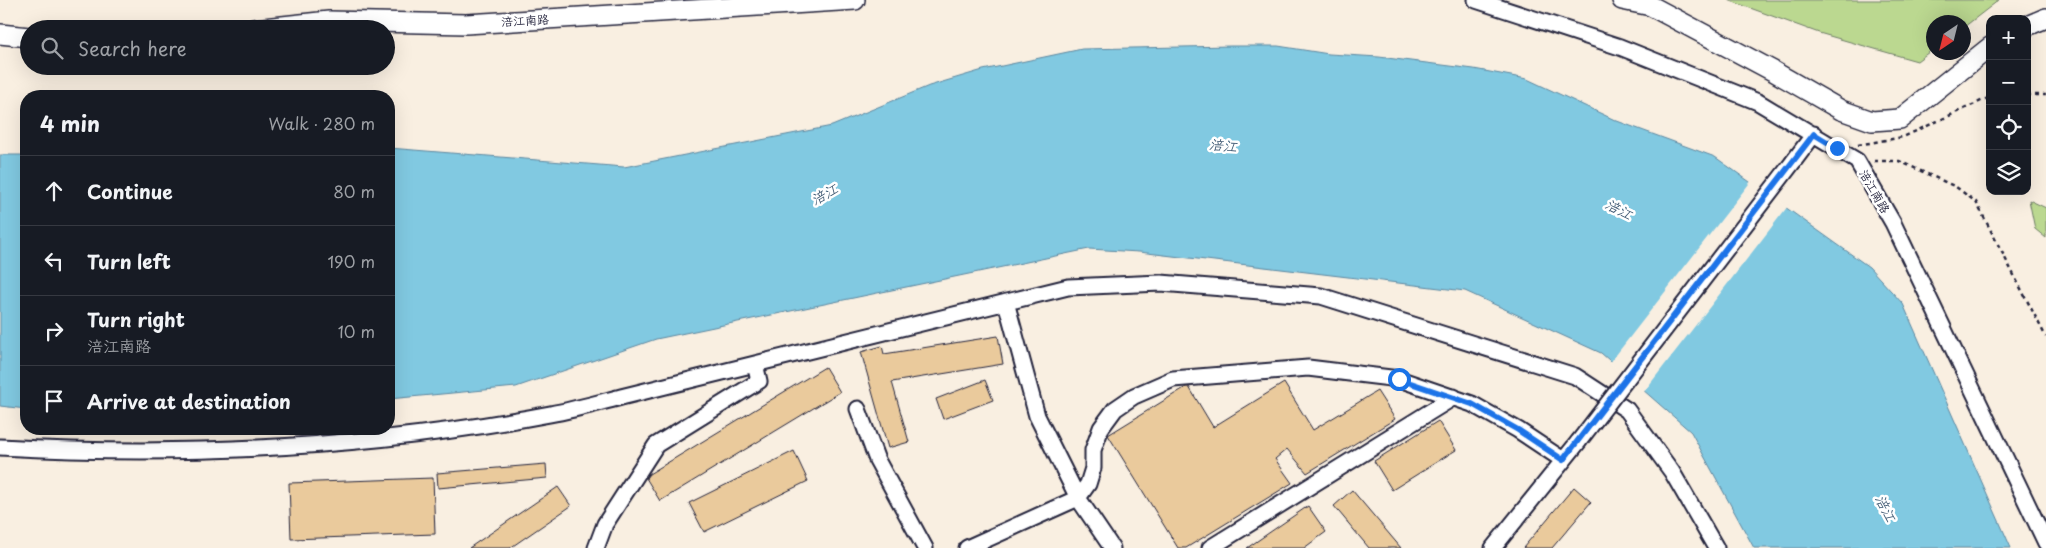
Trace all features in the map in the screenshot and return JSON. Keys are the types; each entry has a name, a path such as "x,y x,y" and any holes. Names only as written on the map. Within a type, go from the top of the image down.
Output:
{"main road":[{"name":"涪江南路","path":"395,22 466,24 855,0"},
{"path":"1622,0 1651,6 1841,110 1872,121 1900,119 1986,50"},
{"path":"2031,24 2046,18"},
{"path":"0,34 20,37"}],"street":[{"name":"涪江南路","path":"1476,0 1620,47 1758,102 1857,161 1893,223 2046,543"},
{"path":"1493,548 1579,441 1814,134"},
{"path":"0,447 100,451 170,451 294,446 392,437 552,414 1068,287 1161,283 1321,296 1575,376 1627,410 1672,472 1716,548"},
{"path":"1006,302 1037,416 1078,498 1112,548"},
{"path":"596,548 605,524 656,445 759,381 755,364"},
{"path":"967,548 1078,498 1088,484 1093,468 1093,450 1101,428 1115,410 1134,396 1173,380 1308,368 1399,379 1472,404 1511,426 1563,460"},
{"path":"1210,548 1454,398"},
{"path":"858,409 877,460 926,548"}],"path":[{"path":"2031,96 2046,95"},
{"path":"1857,161 1899,161 1956,187 1976,202 2046,337"}],"green space":[{"path":"1728,0 1999,0 1971,22 1971,15 1926,15 1926,54 1917,61 1819,33"},
{"path":"2029,200 2046,208 2046,238 2035,229"}],"water":[{"name":"涪江","path":"1278,46 1329,54 1379,57 1474,69 1527,79 1617,121 1715,157 1869,267 1903,304 2011,548 1754,548 1691,432 1601,353 1465,291 1139,252 1089,249 656,339 516,387 395,398 395,148 624,167 832,126 929,86 983,70 1082,49"},
{"path":"0,155 20,155 20,408 0,406"}],"pier":[{"path":"1752,180 1788,206 1643,393 1609,364"}],"building":[{"path":"998,336 1003,364 892,382 909,442 888,448 861,352 882,346 884,354"},
{"path":"825,367 840,392 660,501 646,478 649,474"},
{"path":"985,380 993,400 943,419 936,399"},
{"path":"1284,383 1313,430 1377,391 1395,419 1307,473 1287,449 1275,459 1292,483 1186,548 1178,548 1108,435 1186,387 1189,387 1213,427"},
{"path":"1438,421 1456,450 1392,490 1374,461"},
{"path":"794,451 808,481 704,532 689,503"},
{"path":"546,464 547,478 438,488 437,473"},
{"path":"433,478 435,534 291,539 289,483"},
{"path":"558,487 571,506 510,548 469,548"},
{"path":"1574,487 1591,502 1552,548 1523,548"},
{"path":"1352,490 1401,548 1369,548 1334,506"},
{"path":"1308,506 1326,532 1304,548 1247,548"}],"route":[{"path":"1399,379 1472,404 1518,430 1563,460 1814,134 1837,148"}]}
